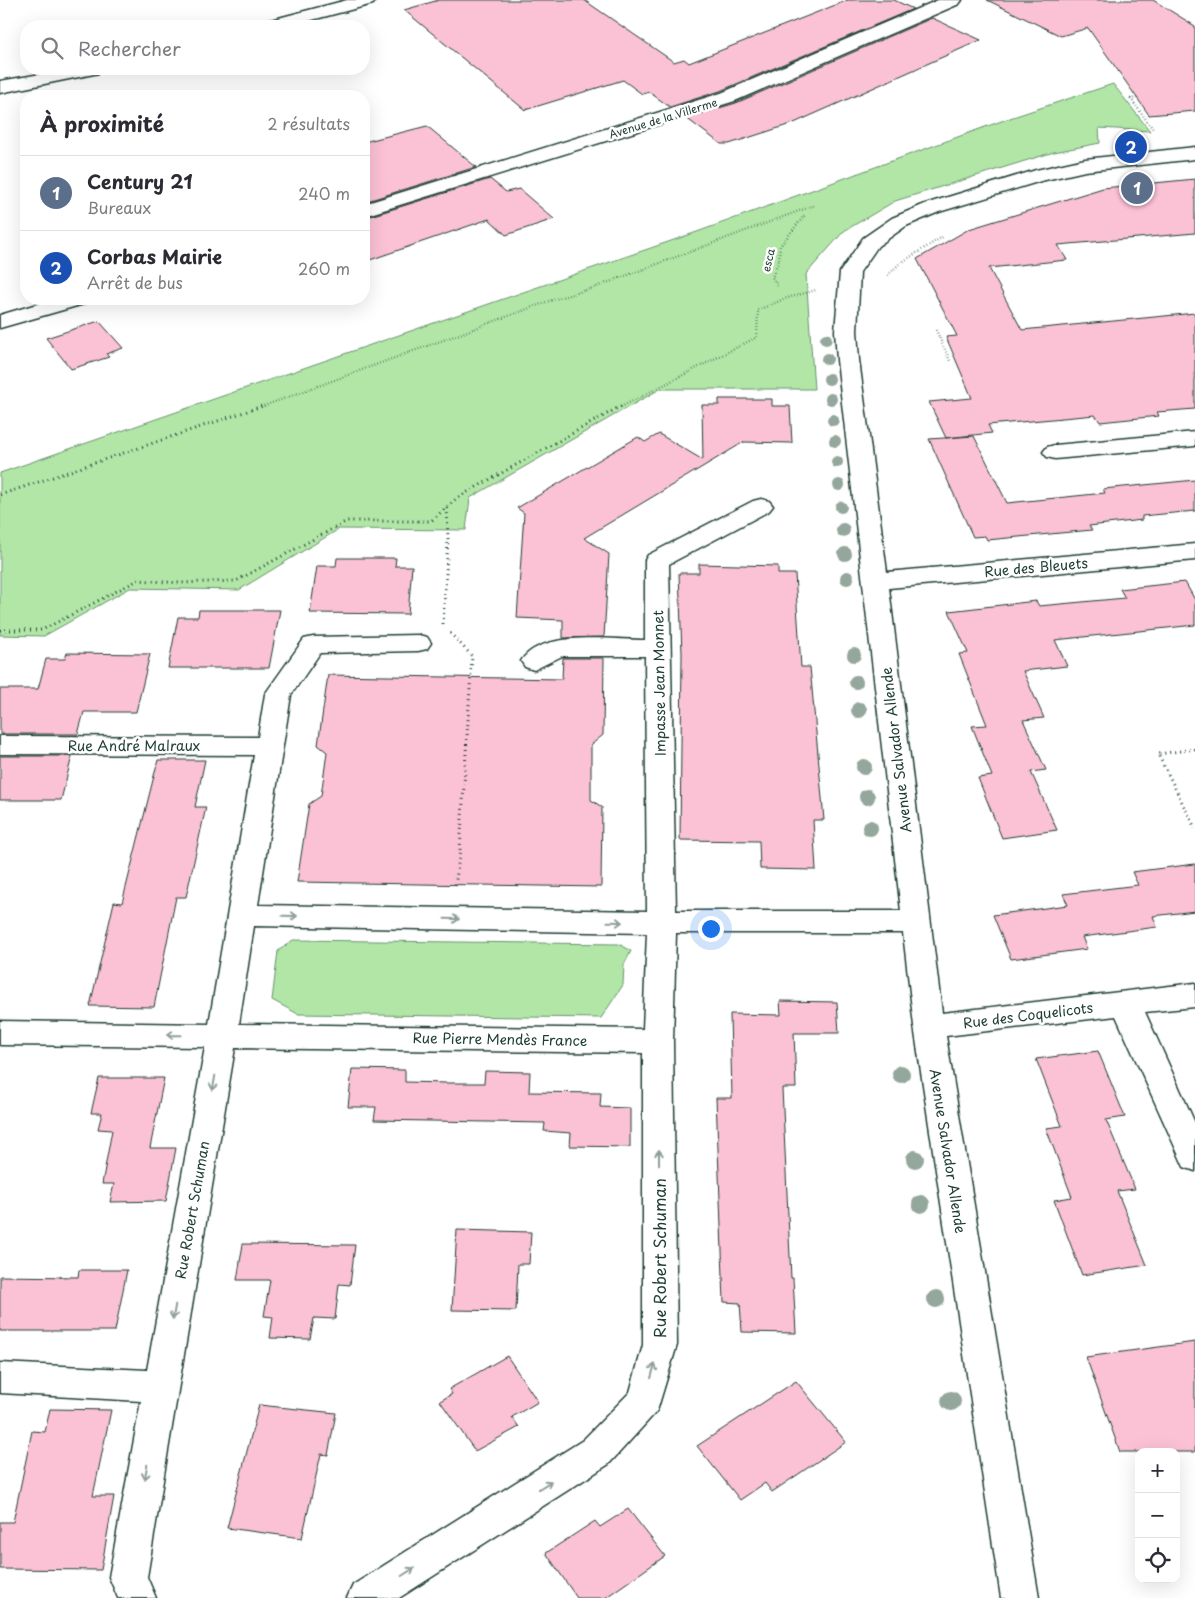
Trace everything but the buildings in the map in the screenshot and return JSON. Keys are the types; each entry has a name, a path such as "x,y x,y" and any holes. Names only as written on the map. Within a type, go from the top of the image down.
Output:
{"street":[{"path":"292,20 367,0"},
{"name":"Avenue de la Villerme","path":"370,208 728,97 953,0"},
{"path":"0,86 67,75"},
{"name":"Avenue Salvador Allende","path":"1020,1598 929,1026 915,922 876,582 848,360 848,288 850,272 870,242 899,222 932,208 1036,176 1085,165 1195,153"},
{"path":"0,322 56,305"},
{"path":"1055,452 1195,439"},
{"name":"Impasse Jean Monnet","path":"662,922 657,560 761,506"},
{"name":"Rue des Bleuets","path":"876,582 1195,552"},
{"path":"222,1035 278,694 313,645 418,643"},
{"path":"534,661 557,648 658,648"},
{"name":"Rue André Malraux","path":"0,745 268,746"},
{"path":"241,915 662,922 915,922"},
{"path":"658,1041 662,922"},
{"name":"Rue des Coquelicots","path":"929,1026 1195,995"},
{"path":"1126,1004 1195,1158"},
{"name":"Rue Pierre Mendès France","path":"0,1033 658,1041"},
{"name":"Rue Robert Schuman","path":"137,1598 128,1577 222,1035"},
{"name":"Rue Robert Schuman","path":"366,1598 596,1452 645,1400 660,1345 658,1041"},
{"path":"0,1378 161,1386"}],"path":[{"path":"1137,98 1131,99 1146,119"},
{"path":"0,494 233,417 552,300 593,288 814,205"},
{"name":"esca","path":"777,286 772,277 779,260 780,246 805,215"},
{"path":"0,630 42,630 138,580 180,583 236,581 347,520 431,521 457,498 660,385 756,337 758,310 784,299 818,290 876,289 899,264 946,235"},
{"path":"936,330 950,361"},
{"path":"443,626 448,540 447,508"},
{"path":"449,632 472,656 460,850 451,919"},
{"path":"1195,750 1158,754 1195,828"}],"green space":[{"path":"1113,84 1150,131 1099,128 1100,143 1054,152 895,201 844,231 806,274 814,389 660,389 470,498 466,530 339,529 239,590 130,588 44,636 0,635 0,473 697,232 1007,119"},
{"path":"293,940 619,944 631,951 624,965 623,985 601,1018 298,1014 272,1000 278,951"}],"place":[{"name":"Corbas Mairie","path":"1131,147"},
{"name":"Century 21","path":"1137,188"}]}
